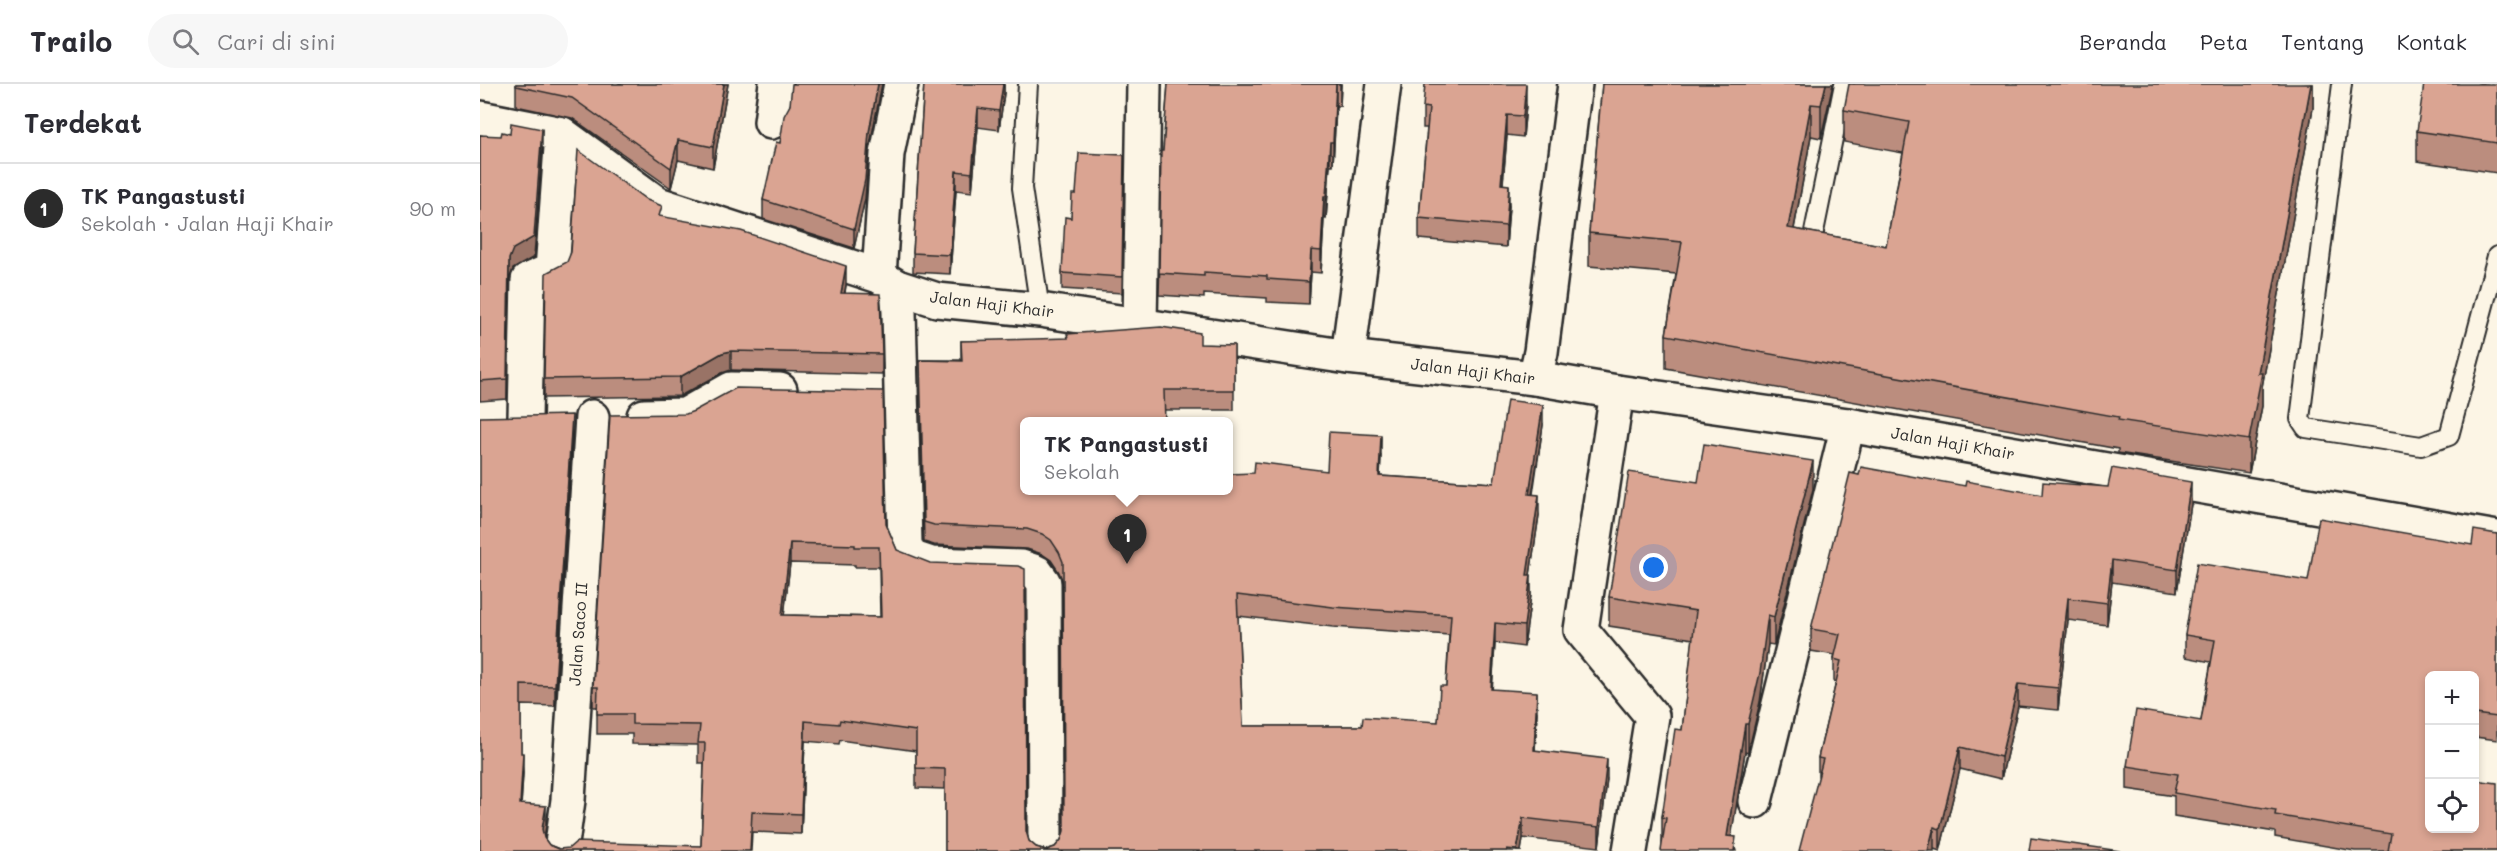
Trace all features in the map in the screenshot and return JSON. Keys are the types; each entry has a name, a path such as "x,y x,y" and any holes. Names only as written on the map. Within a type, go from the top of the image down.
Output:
{"street":[{"path":"771,122 776,84"},
{"path":"901,84 887,154 888,281 899,312 905,544 910,557 931,564 1021,567 1036,572 1044,583 1045,851"},
{"path":"1140,325 1144,84"},
{"path":"1348,357 1384,84"},
{"path":"1535,378 1575,84"},
{"name":"Jalan Haji Khair","path":"480,118 562,134 658,204 888,281 937,300 1040,310 1348,357 1535,378 1848,425 2497,538"},
{"path":"525,418 528,280 552,270 562,134"},
{"path":"491,418 685,415 731,389 810,391"},
{"path":"866,392 900,393"},
{"path":"1617,392 1581,630 1652,716 1630,851"},
{"name":"Jalan Saco II","path":"561,851 568,800 591,417"},
{"path":"1755,801 1848,425"}],"lane":[{"path":"1028,84 1022,188 1040,310"},
{"path":"1814,232 1844,84"},
{"path":"2342,84 2302,407 2302,424 2306,428 2421,446 2450,436 2497,256"}],"building":[{"path":"516,84 724,84 713,147 678,140 671,168 572,98 516,86"},
{"path":"792,84 878,84 869,132 865,180 854,229 763,200 776,142 780,143 784,116 790,105"},
{"path":"924,84 1003,84 999,111 978,108 972,173 956,171 950,255 913,253"},
{"path":"1168,84 1336,84 1333,142 1330,142 1326,196 1324,196 1321,251 1311,250 1309,282 1267,279 1267,276 1204,272 1204,276 1159,273 1161,151 1163,151"},
{"path":"1425,84 1526,84 1523,116 1507,115 1501,184 1509,185 1506,226 1419,218 1429,108 1423,107"},
{"path":"1602,84 1826,84 1821,105 1811,104 1788,228 1886,246 1909,122 1844,110 1849,84 2311,84 2258,373 2262,373 2249,440 2118,420 2119,417 1666,335 1682,242 1589,233"},
{"path":"2424,84 2497,84 2497,143 2417,131"},
{"path":"511,123 542,129 534,237 513,249 509,259 507,379 480,381 480,135 501,136 502,132 510,134"},
{"path":"578,150 647,200 662,206 659,216 741,231 846,266 841,293 880,294 882,354 731,351 722,353 680,377 544,379 546,273 567,262 571,252"},
{"path":"1079,153 1124,155 1122,277 1062,273 1065,217 1071,218 1072,194 1076,194"},
{"path":"1161,327 1200,333 1200,344 1234,345 1234,390 1164,390 1165,417 1020,417 1020,495 1233,495 1233,474 1254,473 1255,462 1327,471 1329,432 1381,435 1379,476 1494,483 1507,400 1543,405 1529,494 1539,495 1527,575 1531,575 1524,626 1495,623 1491,689 1537,692 1534,750 1607,759 1599,827 1523,818 1517,850 1507,849 1507,851 945,851 945,769 916,768 916,731 840,720 839,724 805,721 801,814 752,812 750,851 480,851 480,417 572,415 555,686 521,685 521,753 523,753 520,804 546,806 542,829 544,838 549,845 559,849 569,848 576,842 701,846 705,743 698,743 700,725 632,724 632,714 597,714 598,687 593,687 610,415 686,414 736,388 883,391 886,524 897,550 930,563 1018,566 1025,569 1026,831 1029,841 1036,847 1046,850 1055,847 1064,831 1063,562 1051,540 1027,529 934,525 924,522 920,360 962,361 961,341 1068,338 1067,334","holes":["790,543 855,545 855,547 879,547 881,617 782,615","1237,595 1333,607 1451,615 1446,686 1440,686 1438,722 1363,717 1362,726 1243,726"]},
{"path":"1704,444 1813,461 1774,617 1768,615 1760,673 1748,724 1745,724 1727,836 1736,837 1734,851 1661,851 1666,818 1662,817 1675,729 1682,730 1696,611 1609,597 1629,472 1698,482"},
{"path":"1861,467 1965,486 1966,481 2042,495 2043,482 2108,487 2112,468 2191,482 2177,570 2112,560 2107,603 2068,598 2058,688 2018,684 2001,757 1960,747 1940,829 1934,827 1928,851 1799,851 1823,759 1818,758 1841,661 1834,659 1840,634 1811,629 1850,473 1859,475"},
{"path":"2319,518 2472,545 2474,530 2497,534 2497,717 2479,715 2479,671 2425,671 2425,833 2479,833 2479,781 2497,783 2497,851 2388,851 2391,834 2275,815 2276,810 2174,793 2178,774 2127,766 2136,710 2201,721 2215,640 2185,635 2197,563 2308,581"},
{"path":"2031,838 2120,851 2029,851"}],"place":[{"name":"TK Pangastusti","path":"1127,564"}]}
